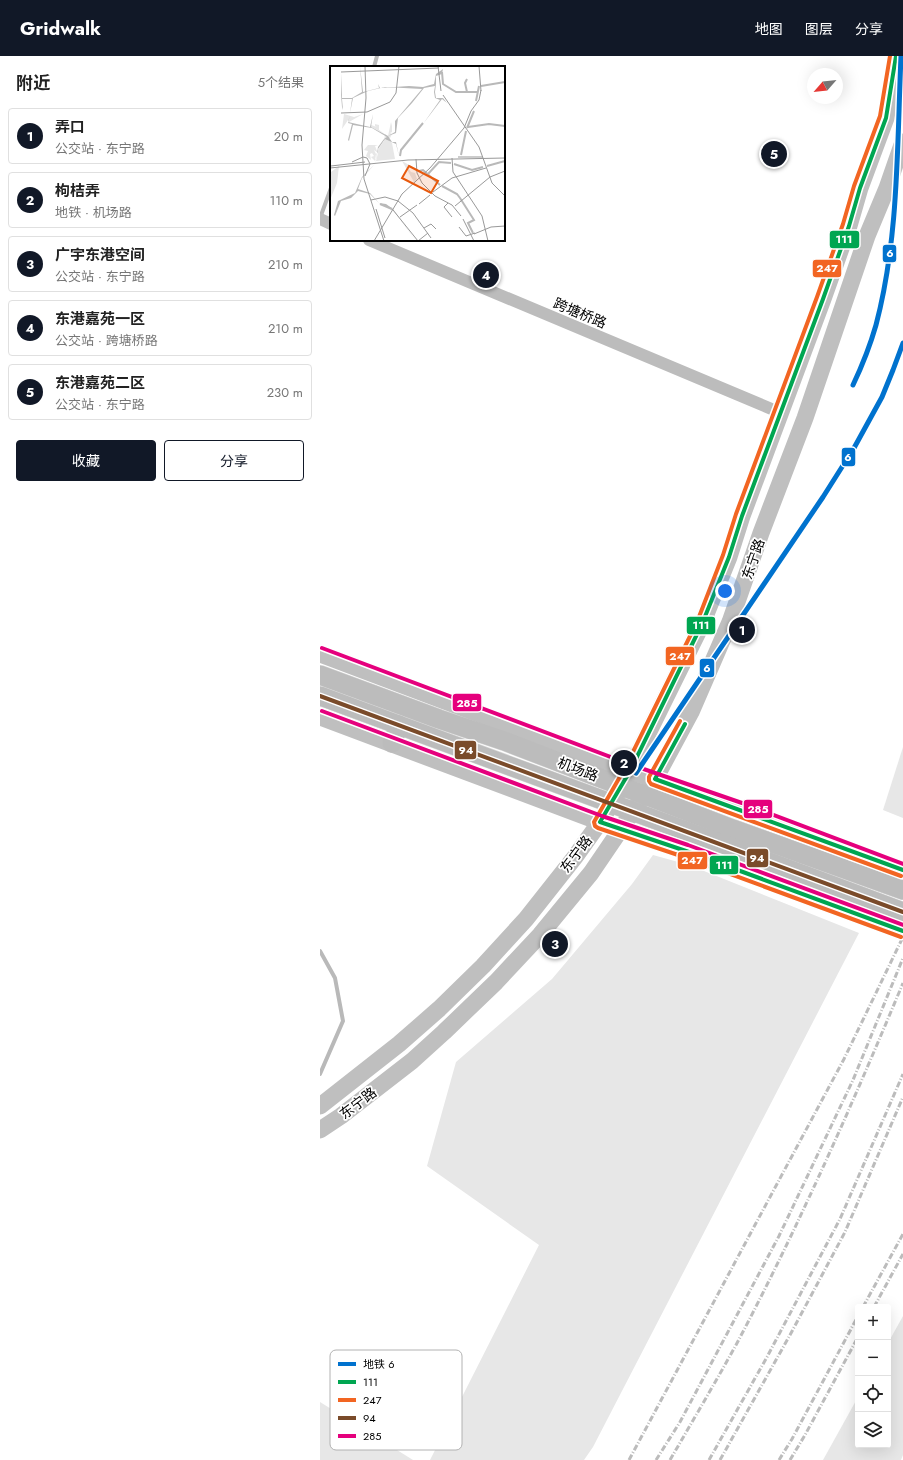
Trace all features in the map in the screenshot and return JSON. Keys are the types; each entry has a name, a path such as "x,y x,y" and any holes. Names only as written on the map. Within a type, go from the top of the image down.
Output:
{"main road":[{"name":"东宁路","path":"320,1106 399,1044 439,1009 483,966 526,919 575,857 600,822 626,778 702,624 729,557 742,516 823,299 849,226 860,188 886,118 896,56"},
{"name":"东宁路","path":"320,1130 341,1116 412,1061 496,982 540,935 591,873 655,779 691,712 730,622 761,533 805,418 857,264 887,188 903,142"},
{"name":"机场路","path":"320,654 626,778 645,795 733,829 903,890"},
{"name":"机场路","path":"320,675 439,719 504,741 626,778 655,779 903,870"},
{"name":"机场路","path":"320,696 634,811 903,912"},
{"path":"320,717 600,822 621,828 903,931"},
{"path":"392,744 399,725"}],"street":[{"path":"320,219 330,224"},
{"name":"跨塘桥路","path":"371,241 781,413"}],"shaded area":[{"path":"903,747 903,818 883,810"},
{"path":"653,855 689,865 859,933 593,1447 584,1460 430,1460 435,1450 462,1450 462,1397 539,1245 427,1166 456,1062 552,979 632,884"},
{"path":"903,1316 903,1455 901,1460 823,1460 855,1402 855,1448 891,1448 891,1338"},
{"path":"320,1402 330,1408 330,1450 397,1450 413,1460 320,1460"}],"waterway":[{"path":"374,66 377,56"},
{"path":"320,218 330,191"},
{"path":"320,951 335,978 343,1021 320,1074"}],"railway":[{"path":"629,1460 844,1059 903,937"},
{"path":"656,1460 680,1422 779,1236 853,1080 903,958"},
{"path":"670,1460 736,1345 803,1211 864,1075 903,983"},
{"path":"709,1460 767,1357 840,1219 903,1074"},
{"path":"720,1460 790,1335 845,1232 903,1097"},
{"path":"865,1304 903,1234"},
{"path":"876,1304 903,1254"},
{"path":"779,1460 792,1439 855,1322"},
{"path":"790,1460 856,1340"}],"metro line":[{"name":"6","path":"853,385 866,356 876,325 884,292 889,259 896,191 901,56"},
{"name":"6","path":"636,773 823,497 854,448 882,397 903,343"}],"transit line":[{"name":"247","path":"890,56 880,116 854,186 843,224 817,297 736,514 723,555 697,622 625,768 594,822 595,826 598,828 684,857 901,937"},
{"name":"111","path":"896,56 886,118 860,188 849,226 823,299 742,516 729,557 702,624 630,771 600,822 686,851 903,931"},
{"name":"285","path":"322,648 632,765 742,803 903,864"},
{"name":"94","path":"320,696 903,912"},
{"name":"285","path":"322,711 602,816 688,845 903,925"},
{"name":"247","path":"680,721 649,777 651,784 901,876"},
{"name":"111","path":"685,724 655,779 903,870"}],"place":[{"name":"东港嘉苑二区","path":"774,154"},
{"name":"东港嘉苑一区","path":"486,275"},
{"name":"弄口","path":"742,630"},
{"name":"枸桔弄","path":"624,763"},
{"name":"广宇东港空间","path":"555,944"}]}
